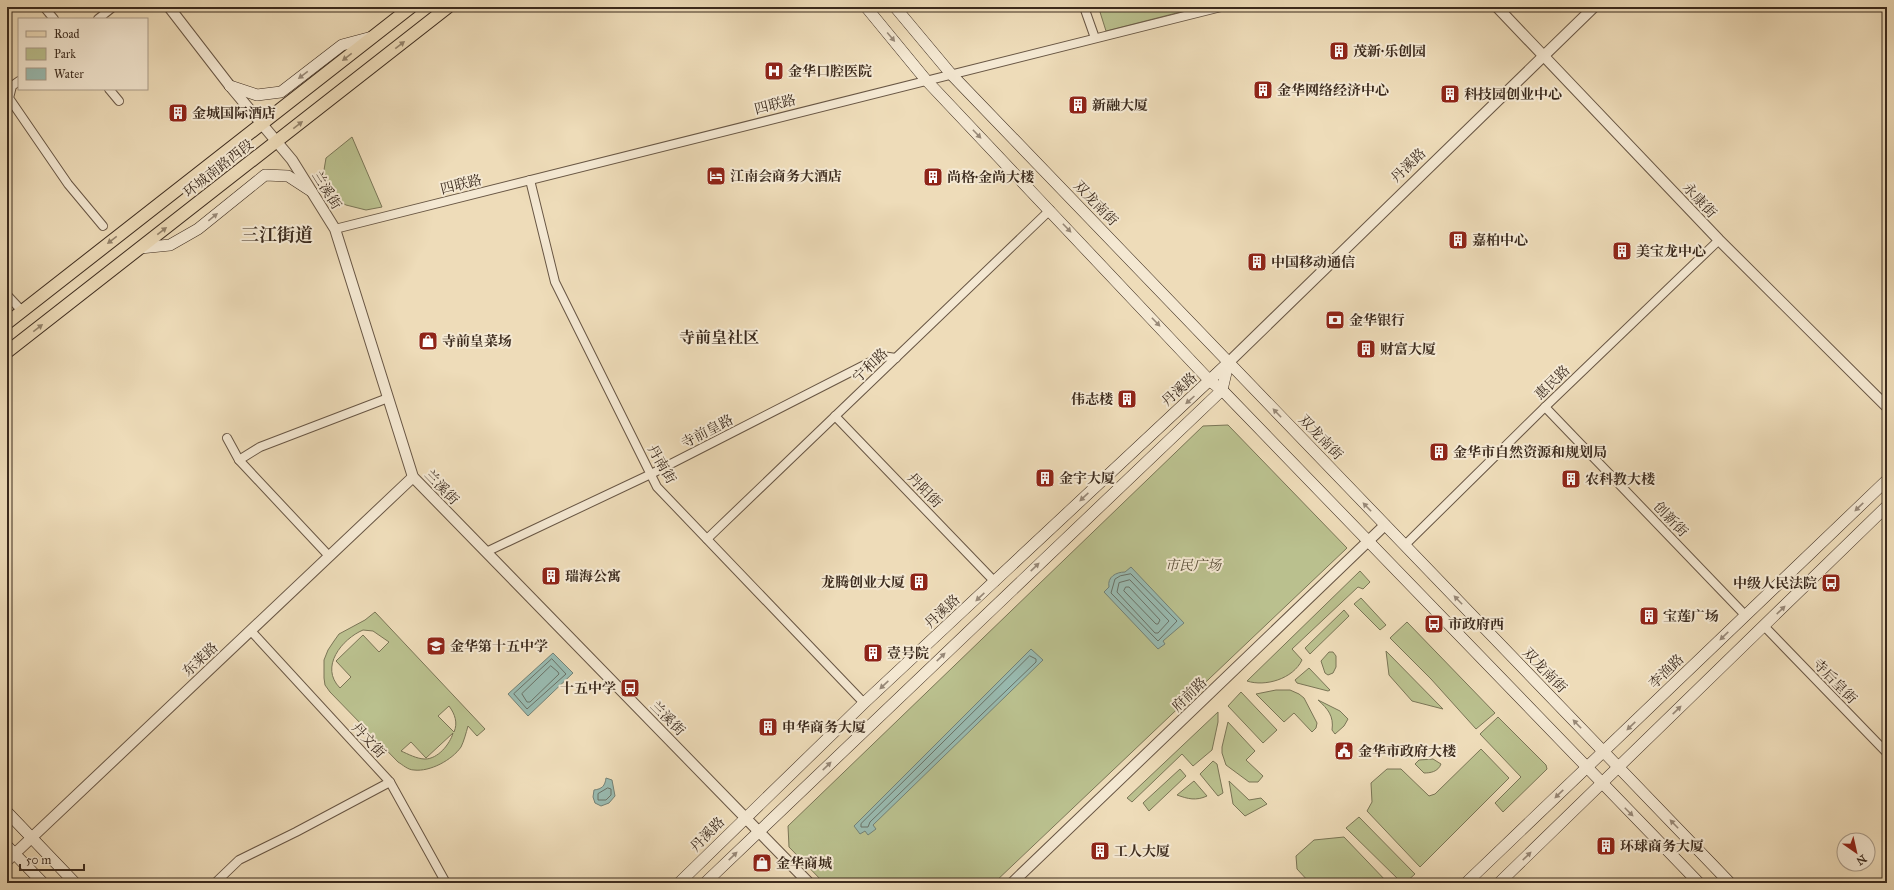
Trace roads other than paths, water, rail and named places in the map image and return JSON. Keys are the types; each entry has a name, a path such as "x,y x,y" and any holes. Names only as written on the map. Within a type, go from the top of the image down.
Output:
{"main road":[{"name":"环城南路西段","path":"7,323 411,7"},
{"name":"环城南路西段","path":"7,352 448,7"},
{"path":"866,7 926,80 1210,381 1222,390 1699,883"},
{"name":"双龙南街","path":"898,8 951,74 1730,883"},
{"path":"230,86 257,95 281,92 342,45 373,37"},
{"path":"140,248 170,245 198,229 265,175 288,176 311,191"},
{"path":"705,883 1222,390 1228,363"},
{"name":"丹溪路","path":"679,883 864,703 1228,363"},
{"name":"李渔路","path":"1466,883 1887,480"},
{"path":"1499,883 1887,506"},
{"path":"7,812 75,883"},
{"path":"10,854 44,883"}],"street":[{"path":"44,7 53,18"},
{"path":"99,18 113,7"},
{"name":"兰溪街","path":"169,7 230,86 277,141 335,229 412,477 809,883"},
{"path":"1084,7 1095,38"},
{"name":"四联路","path":"335,229 1221,7"},
{"name":"永康街","path":"1497,7 1719,240 1887,407"},
{"name":"丹溪路","path":"1228,363 1594,7"},
{"path":"18,82 12,86 9,98 68,184 103,226"},
{"path":"110,90 118,101"},
{"name":"丹南街","path":"530,180 556,282 657,487 864,703"},
{"name":"宁和路","path":"707,539 1050,210"},
{"name":"惠民路","path":"1405,545 1544,407 1719,240"},
{"path":"7,295 22,311"},
{"name":"寺前皇路","path":"486,552 651,474 882,356 896,358"},
{"path":"239,460 260,447 388,398"},
{"name":"创新街","path":"1544,407 1745,615"},
{"name":"丹阳街","path":"835,416 995,582"},
{"path":"227,438 239,460 329,556"},
{"name":"东莱路","path":"10,854 32,838 412,477"},
{"name":"府前路","path":"1012,883 1385,525"},
{"name":"寺后皇街","path":"1764,626 1887,754"},
{"name":"丹文街","path":"251,630 390,782 446,883"},
{"path":"215,883 239,860 296,832 390,782"}],"water":[{"path":"1131,567 1184,623 1163,641 1165,644 1158,649 1104,592 1109,587 1109,580 1113,576 1118,573 1125,572"},
{"path":"1031,649 1043,660 873,825 876,829 868,835 865,831 860,834 854,826"},
{"path":"553,653 573,673 528,716 508,694"},
{"path":"606,778 612,780 615,796 609,803 601,806 595,803 593,797 594,790 603,787"}],"place":[{"name":"茂新·乐创园","path":"1339,51"},
{"name":"金华口腔医院","path":"774,71"},
{"name":"金华网络经济中心","path":"1263,90"},
{"name":"科技园创业中心","path":"1450,94"},
{"name":"新融大厦","path":"1078,105"},
{"name":"金城国际酒店","path":"178,113"},
{"name":"江南会商务大酒店","path":"716,176"},
{"name":"尚格·金尚大楼","path":"933,177"},
{"name":"嘉柏中心","path":"1458,240"},
{"name":"美宝龙中心","path":"1622,251"},
{"name":"中国移动通信","path":"1257,262"},
{"name":"金华银行","path":"1335,320"},
{"name":"寺前皇菜场","path":"428,341"},
{"name":"财富大厦","path":"1366,349"},
{"name":"伟志楼","path":"1127,399"},
{"name":"金华市自然资源和规划局","path":"1439,452"},
{"name":"金宇大厦","path":"1045,478"},
{"name":"农科教大楼","path":"1571,479"},
{"name":"瑞海公寓","path":"551,576"},
{"name":"龙腾创业大厦","path":"919,582"},
{"name":"中级人民法院","path":"1831,583"},
{"name":"宝莲广场","path":"1649,616"},
{"name":"市政府西","path":"1434,624"},
{"name":"金华第十五中学","path":"436,646"},
{"name":"壹号院","path":"873,653"},
{"name":"十五中学","path":"630,688"},
{"name":"申华商务大厦","path":"768,727"},
{"name":"金华市政府大楼","path":"1344,751"},
{"name":"环球商务大厦","path":"1606,846"},
{"name":"工人大厦","path":"1100,851"},
{"name":"金华商城","path":"762,863"}],"district":[{"name":"三江街道","path":"277,235"},
{"name":"寺前皇社区","path":"719,337"}],"park label":[{"name":"市民广场","path":"1193,565"}]}
